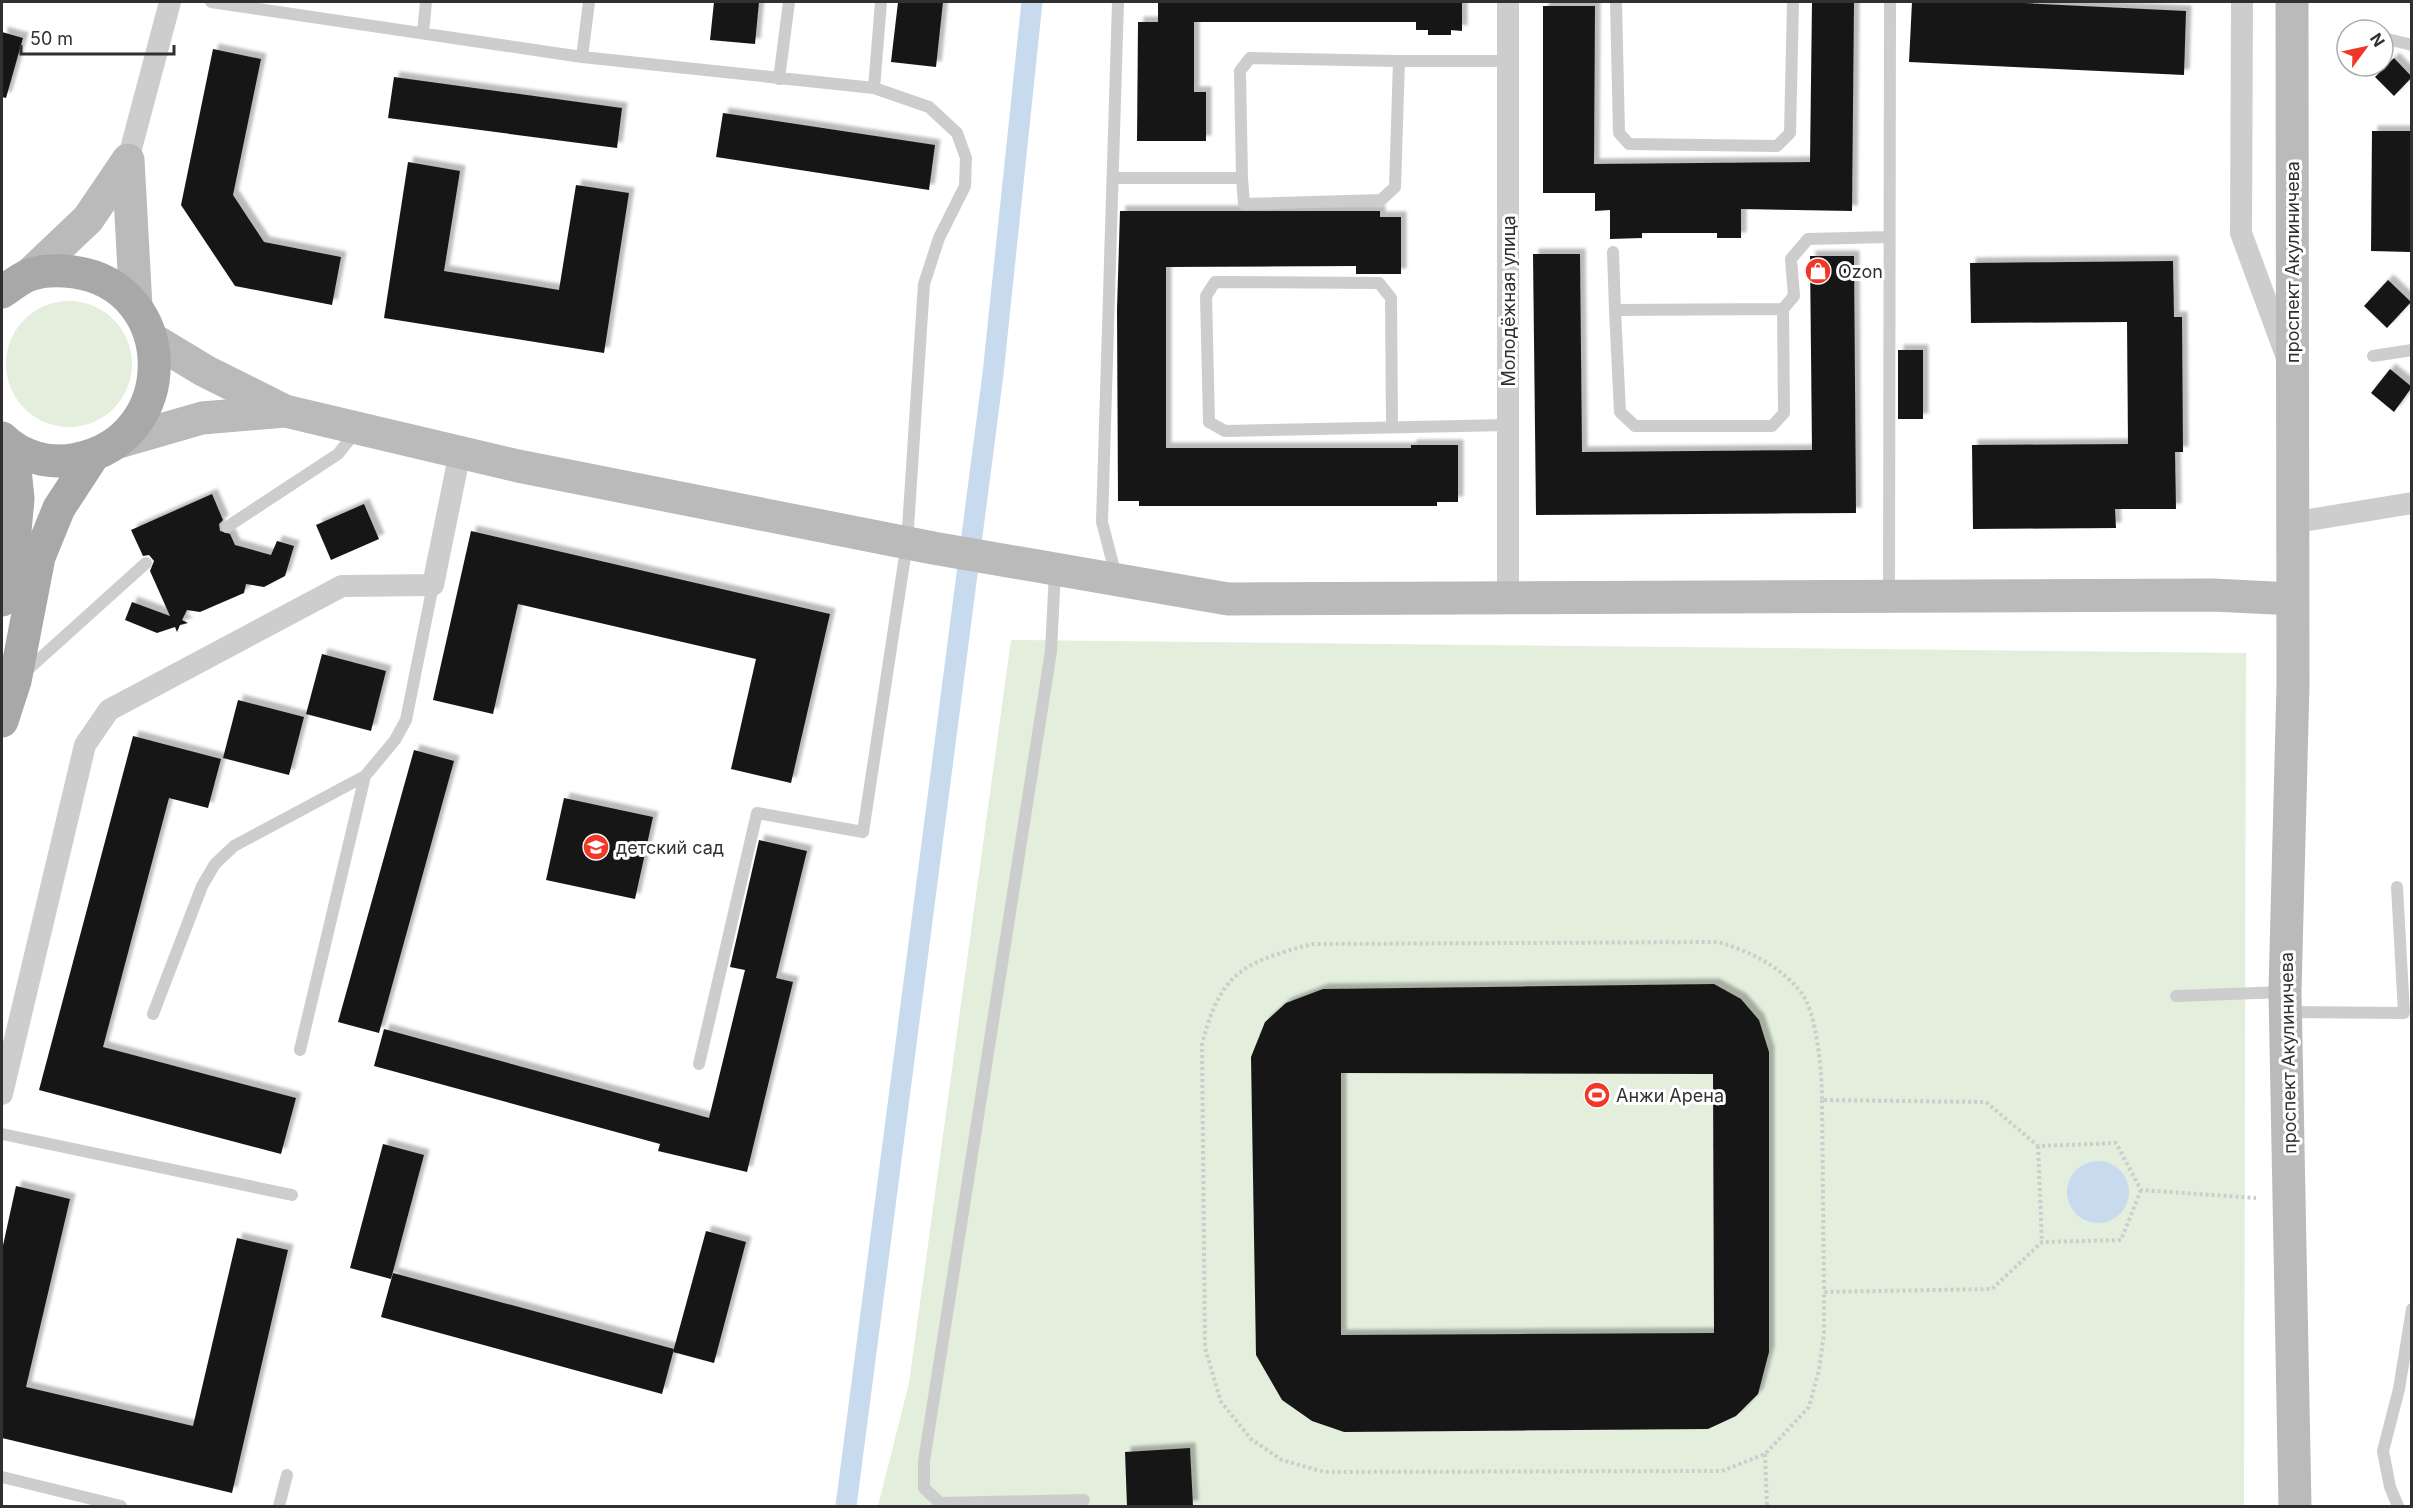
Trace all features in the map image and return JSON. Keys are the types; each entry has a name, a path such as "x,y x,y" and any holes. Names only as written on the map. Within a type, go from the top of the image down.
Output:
{"main road":[{"path":"2,292 29,275 58,270 88,274 115,287 136,307 152,339 156,377 144,413 106,449 59,508 39,557 15,681 2,721"},
{"path":"7,443 48,460 66,461 106,449"},
{"path":"2,600 12,552 18,499 7,443"}],"street":[{"path":"136,307 128,160 170,2"},
{"name":"Молодёжная улица","path":"1508,2 1508,600"},
{"path":"2242,2 2241,233 2292,370"},
{"name":"проспект Акулиничева","path":"2292,2 2292,599 2285,1002 2295,1506"},
{"path":"29,275 88,219 128,160"},
{"path":"152,339 205,371 285,411 359,429 460,452 920,546 1228,599 1508,600 2213,596 2292,599"},
{"path":"106,449 202,418 285,411"},
{"path":"2,1094 85,745 109,710 342,586 433,585 460,452"},
{"path":"2291,523 2412,502"}],"lane":[{"path":"211,2 582,57 874,88 928,107 957,133 966,158 964,186 939,238 924,284 920,546 863,832 757,813 699,1064"},
{"path":"304,15 308,2"},
{"path":"423,33 426,2"},
{"path":"582,57 589,2"},
{"path":"779,79 789,2"},
{"path":"874,88 881,2"},
{"path":"1117,580 1102,522 1118,2"},
{"path":"1616,2 1619,133 1629,144 1778,146 1790,133 1793,2"},
{"path":"1889,597 1890,2"},
{"path":"2395,41 2412,45"},
{"path":"1399,61 1395,187 1381,200 1244,204 1240,71 1250,58 1508,61"},
{"path":"1113,178 1242,177"},
{"path":"1613,252 1620,411 1635,426 1772,426 1784,412 1783,309 1794,296 1791,259 1808,239 1889,237"},
{"path":"1392,427 1390,298 1379,283 1215,282 1206,296 1209,422 1225,431 1508,425"},
{"path":"1615,310 1783,309"},
{"path":"2373,356 2412,350"},
{"path":"227,527 338,454 359,429"},
{"path":"15,681 146,563"},
{"path":"1039,567 1051,651 924,1461 924,1488 940,1503 1084,1500"},
{"path":"153,1014 202,886 215,864 234,846 365,776 395,740 406,720 433,585"},
{"path":"300,1050 365,776"},
{"path":"2176,996 2285,1002 2404,1013 2397,887"},
{"path":"2,1134 292,1195"},
{"path":"2398,1506 2390,1487 2383,1451 2399,1389 2412,1309"},
{"path":"279,1506 287,1475"},
{"path":"2,1477 121,1506"}],"path":[{"path":"1718,942 1742,949 1767,962 1802,993 1815,1029 1822,1100 1824,1292 1824,1333 1819,1370 1809,1407 1765,1454 1722,1471 1324,1472 1282,1460 1251,1439 1221,1402 1205,1348 1202,1044 1211,1011 1228,981 1255,961 1312,944 1718,942"},
{"path":"1822,1100 1986,1102 2038,1146 2116,1143 2141,1190 2121,1240 2042,1242 1992,1289 1824,1292"},
{"path":"2038,1146 2042,1242"},
{"path":"2141,1190 2256,1198"},
{"path":"1765,1454 1767,1506"}],"green space":[{"path":"69,301 93,306 113,320 127,340 132,364 127,388 113,408 93,422 69,427 45,422 25,408 11,388 6,364 11,340 25,320 45,306"},
{"name":"Анжи Арена","path":"1011,640 2246,653 2244,1506 878,1506 909,1383"}],"water":[{"path":"2098,1161 2115,1166 2120,1170 2124,1175 2129,1192 2124,1209 2120,1214 2115,1218 2098,1223 2081,1218 2076,1214 2072,1209 2067,1192 2072,1175 2076,1170 2081,1166"}],"building":[{"path":"714,2 759,2 755,44 710,40"},
{"path":"898,2 943,2 936,67 891,62"},
{"path":"1158,2 1462,2 1462,31 1451,30 1451,35 1428,35 1428,30 1416,30 1416,22 1194,22 1194,92 1206,92 1206,141 1137,141 1138,22 1158,22"},
{"path":"1812,2 1854,2 1852,211 1741,209 1741,238 1717,238 1717,233 1642,233 1642,238 1610,239 1610,210 1595,211 1595,193 1543,193 1543,6 1595,6 1594,164 1810,162"},
{"path":"1912,2 2002,2 2186,11 2184,75 1909,62"},
{"path":"2,32 23,38 6,98 2,97"},
{"path":"213,49 261,59 233,195 264,242 341,257 332,305 235,286 181,205"},
{"path":"2395,59 2412,77 2394,96 2376,78 2395,78"},
{"path":"394,77 622,108 617,148 388,118"},
{"path":"723,113 935,145 929,190 716,157"},
{"path":"2372,131 2411,131 2410,252 2371,251"},
{"path":"408,162 460,171 444,271 559,290 576,185 629,193 604,353 384,318"},
{"path":"1120,211 1380,211 1380,217 1401,217 1401,274 1356,274 1356,266 1166,267 1166,448 1411,448 1411,445 1458,445 1458,502 1437,502 1437,506 1139,506 1139,501 1118,501 1117,310"},
{"path":"1533,254 1580,254 1582,452 1812,450 1810,256 1854,256 1856,513 1536,515"},
{"path":"2173,261 2174,317 2182,317 2183,452 2175,452 2176,509 2115,509 2116,528 1973,529 1972,445 2128,444 2127,322 1971,323 1970,263"},
{"path":"2388,280 2411,302 2387,328 2364,306"},
{"path":"1898,350 1923,350 1923,419 1898,419"},
{"path":"2390,369 2412,387 2394,412 2371,393"},
{"path":"212,494 223,520 219,524 220,531 230,534 235,545 271,555 277,541 294,546 285,576 264,587 246,584 244,593 200,612 187,610 182,620 188,623 180,625 177,632 175,627 157,633 125,620 132,602 170,616 150,571 154,561 149,555 143,556 131,530"},
{"path":"364,504 379,539 331,560 316,525"},
{"path":"471,531 830,614 791,783 731,769 756,659 518,604 493,714 433,700"},
{"path":"322,654 386,671 371,731 306,714"},
{"path":"238,700 304,717 289,775 223,758"},
{"path":"133,736 221,759 208,808 169,798 103,1047 296,1098 281,1154 39,1090"},
{"path":"414,750 454,761 379,1033 338,1022"},
{"path":"564,798 653,817 635,899 546,880"},
{"path":"759,840 807,851 776,978 793,982 747,1172 658,1151 660,1144 374,1066 384,1029 709,1118 745,970 730,967"},
{"path":"1714,984 1741,999 1759,1020 1769,1052 1769,1352 1758,1394 1736,1416 1708,1429 1344,1432 1312,1421 1282,1400 1256,1355 1251,1057 1265,1022 1286,1003 1323,989","holes":["1341,1073 1713,1074 1714,1333 1341,1335"]},
{"path":"383,1144 424,1155 391,1279 350,1268"},
{"path":"16,1186 70,1199 26,1387 193,1426 237,1238 288,1250 232,1493 2,1438 2,1250"},
{"path":"706,1231 746,1242 714,1363 673,1352"},
{"path":"393,1273 674,1349 662,1394 381,1317"},
{"path":"1190,1448 1193,1506 1127,1506 1125,1452"}],"waterway":[{"path":"846,1506 993,374 1032,2"}],"place":[{"name":"Ozon","path":"1818,271"},
{"name":"детский сад","path":"596,847"},
{"name":"Анжи Арена","path":"1597,1095"}]}
